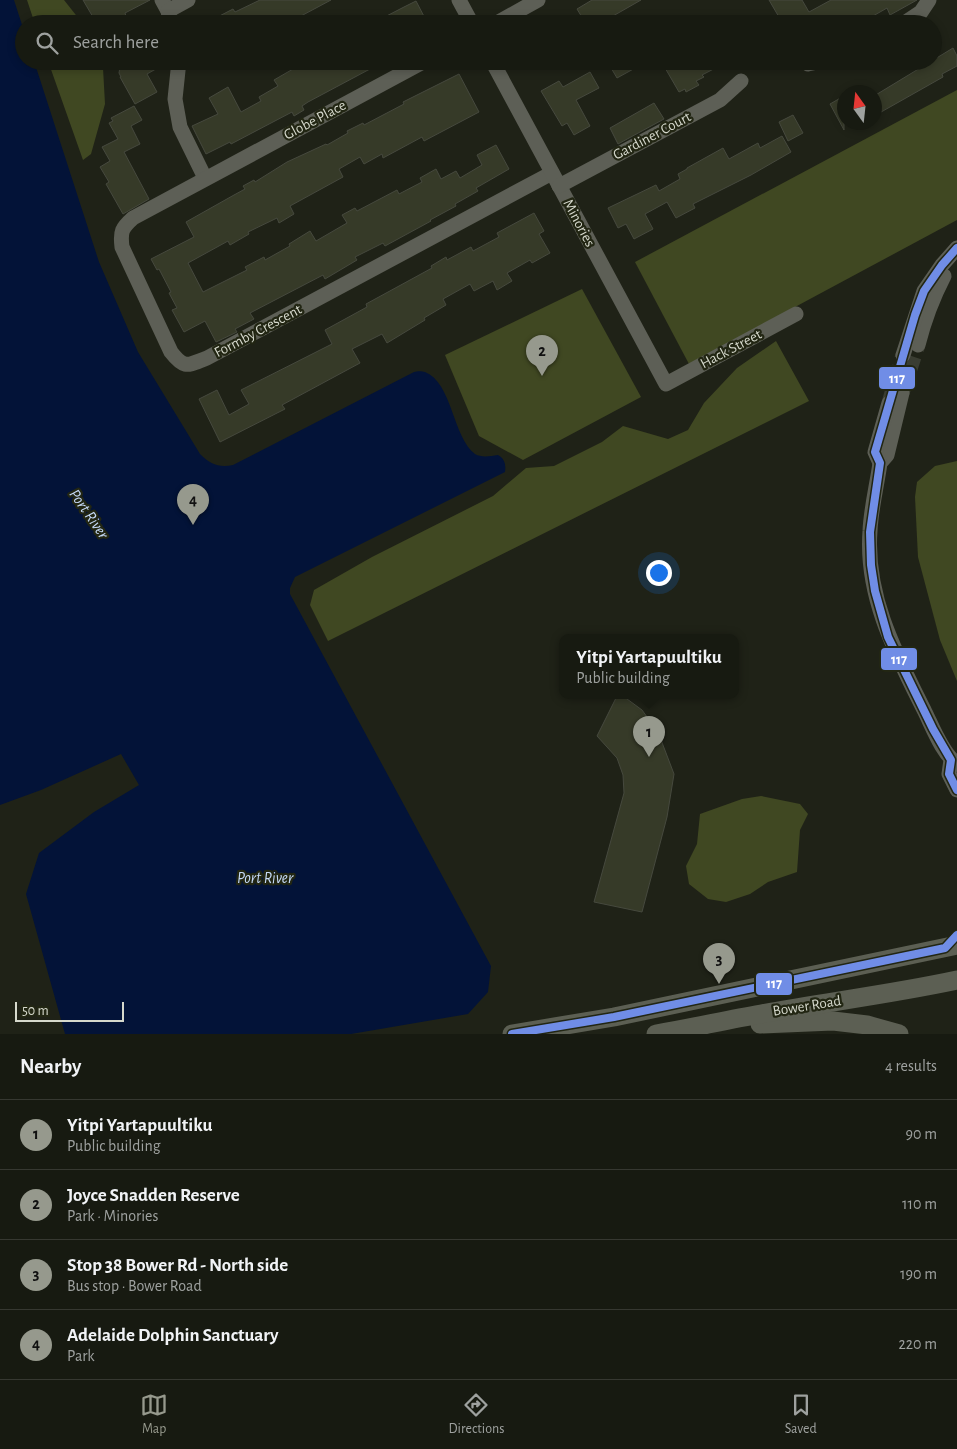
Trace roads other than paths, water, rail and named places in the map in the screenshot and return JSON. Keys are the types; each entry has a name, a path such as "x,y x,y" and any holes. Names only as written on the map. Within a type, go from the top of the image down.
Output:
{"main road":[{"name":"Bower Road","path":"512,1034 633,1014 953,942"},
{"name":"Bower Road","path":"656,1034 957,980"},
{"path":"699,1027 833,1021 867,1025 899,1034"}],"street":[{"path":"167,12 188,0"},
{"path":"459,0 467,15"},
{"path":"510,15 538,0"},
{"path":"917,15 922,12 929,0"},
{"path":"178,70 175,99 180,127 205,178"},
{"name":"Globe Place","path":"205,178 408,70"},
{"name":"Minories","path":"497,70 666,384"},
{"name":"Gardiner Court","path":"556,179 720,100 741,81"},
{"name":"Formby Crescent","path":"205,178 134,218 124,226 120,236 122,247 171,352 179,363 188,365 207,358 556,179"},
{"path":"903,355 924,291 942,265 957,248"},
{"path":"918,345 924,319 957,253"},
{"name":"Hack Street","path":"666,384 796,314"},
{"path":"880,463 887,455 902,393"},
{"path":"889,404 875,452 880,463 870,532 871,565 875,591 888,638 933,729 954,762 949,774 957,790"}],"water":[{"name":"Port River","path":"0,0 14,0 19,15 15,15 15,70 37,70 99,262 138,352 200,454 211,463 233,465 414,372 420,371 434,378 441,387 462,436 475,454 480,456 498,455 504,460 505,472 295,577 290,588 290,594 491,966 488,992 468,1014 351,1034 65,1034 26,894 39,853 94,812 139,785 121,754 41,790 0,805"}],"tunnel":[{"path":"902,393 918,345"},
{"path":"889,403 903,355"}],"place":[{"name":"Joyce Snadden Reserve","path":"542,376"},
{"name":"Adelaide Dolphin Sanctuary","path":"193,525"},
{"name":"Yitpi Yartapuultiku","path":"649,757"},
{"name":"Stop 38 Bower Rd - North side","path":"719,984"}]}
